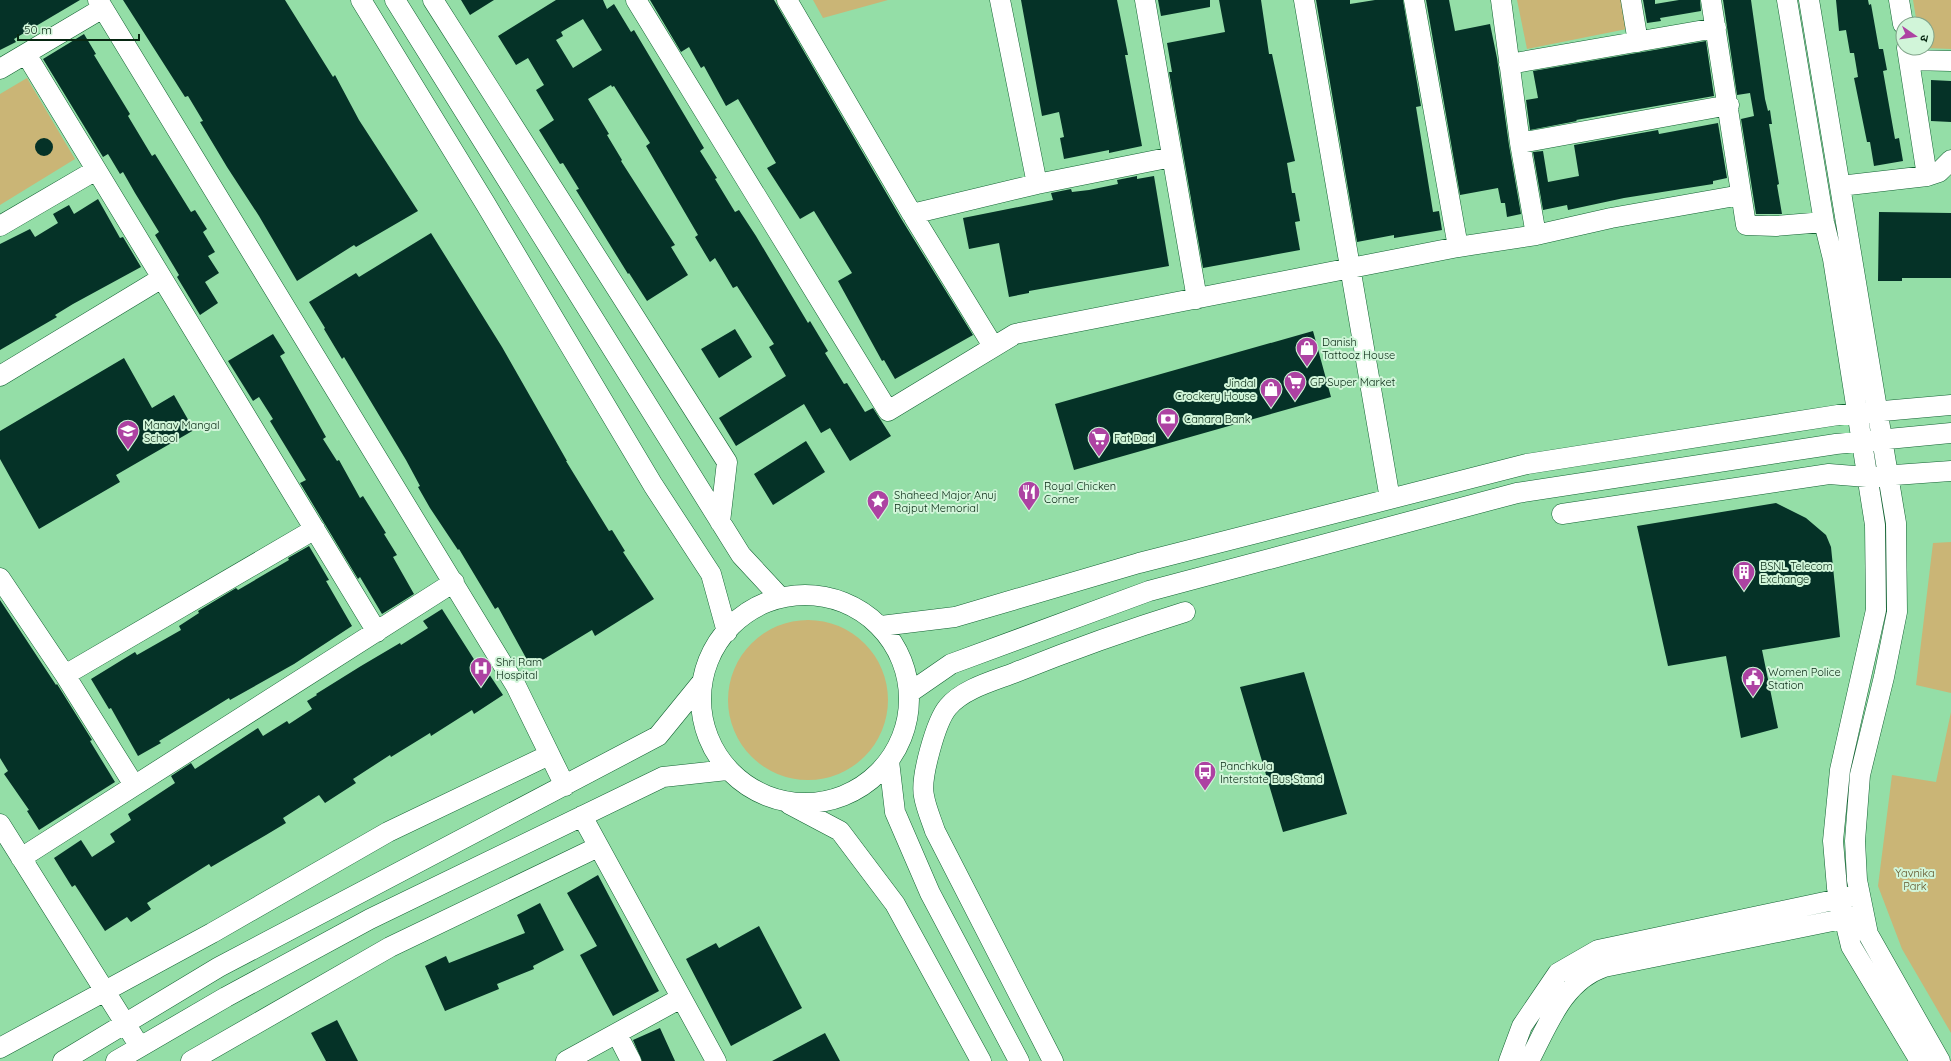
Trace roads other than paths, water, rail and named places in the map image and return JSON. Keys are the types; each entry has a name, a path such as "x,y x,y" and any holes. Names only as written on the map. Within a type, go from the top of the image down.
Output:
{"street":[{"path":"361,0 485,203 653,486 711,574 727,632"},
{"path":"395,0 740,555 780,597"},
{"path":"433,0 727,462 720,522"},
{"path":"636,0 888,411 1014,334 1458,247 1536,235 1611,218 1741,195"},
{"path":"787,0 912,214 993,346"},
{"path":"1000,0 1037,184"},
{"path":"1145,0 1197,299"},
{"path":"1304,0 1390,499"},
{"path":"1414,0 1458,247"},
{"path":"1501,0 1520,143 1536,235"},
{"path":"1631,0 1638,42"},
{"path":"1711,0 1729,105 1746,225 1776,226 1824,222"},
{"path":"1787,0 1824,222 1833,259 1875,525 1876,610 1840,770 1833,841 1840,899 1851,946 1920,1061"},
{"path":"1809,0 1896,523 1897,612 1884,678 1860,774 1855,841 1858,880 1868,934 1940,1061"},
{"path":"1899,0 1902,16"},
{"path":"0,69 26,54 101,4 516,686 565,786"},
{"path":"1509,64 1716,28"},
{"path":"26,54 377,632"},
{"path":"1908,56 1927,176"},
{"path":"1920,56 1951,61"},
{"path":"1520,143 1729,105"},
{"path":"1924,150 1951,152"},
{"path":"912,214 1037,184 1172,157"},
{"path":"1840,186 1927,176 1938,172 1951,160"},
{"path":"0,226 96,170"},
{"path":"0,376 162,278"},
{"path":"881,626 955,617 1139,563 1527,464 1857,413 1951,405"},
{"path":"910,693 951,664 1148,590 1517,493 1836,444 1951,433"},
{"path":"1562,514 1828,474 1868,477 1951,471"},
{"path":"65,675 315,529"},
{"path":"0,578 65,675 134,785"},
{"path":"21,858 454,582"},
{"path":"64,1061 125,1022 219,967 658,736 702,682 715,646 741,616 780,597 810,594 837,599 860,609 881,626 901,656 910,693 909,714 904,732 889,761 860,788 822,803 786,802 767,797 748,787 727,770 709,741 702,718 702,682"},
{"path":"1053,1061 935,831 923,795 923,778 937,724 947,707 958,697 986,684 1114,634 1185,612"},
{"path":"0,1048 218,929 388,832 549,755"},
{"path":"889,761 895,812 930,893 1019,1061"},
{"path":"116,1061 140,1046 370,919 663,777 727,770"},
{"path":"786,802 840,831 895,904 981,1061"},
{"path":"582,816 716,1061"},
{"path":"0,824 140,1046"},
{"path":"191,1061 390,947 598,847"},
{"path":"1509,1061 1522,1026 1558,973 1598,950 1861,895"},
{"path":"1529,1061 1559,1002 1582,978 1592,971 1604,967 1864,915"},
{"path":"566,1061 681,998"},
{"path":"617,1034 631,1061"}],"place":[{"name":"Danish Tattooz House","path":"1307,368"},
{"name":"GP Super Market","path":"1295,402"},
{"name":"Jindal Crockery House","path":"1271,408"},
{"name":"Canara Bank","path":"1168,438"},
{"name":"Manav Mangal School","path":"128,450"},
{"name":"Fat Dad","path":"1099,458"},
{"name":"Royal Chicken Corner","path":"1029,512"},
{"name":"Shaheed Major Anuj Rajput Memorial","path":"878,520"},
{"name":"BSNL Telecom Exchange","path":"1744,592"},
{"name":"Shri Ram Hospital","path":"481,688"},
{"name":"Women Police Station","path":"1753,698"},
{"name":"Panchkula Interstate Bus Stand","path":"1205,792"}],"park label":[{"name":"Yavnika Park","path":"1915,879"}]}
